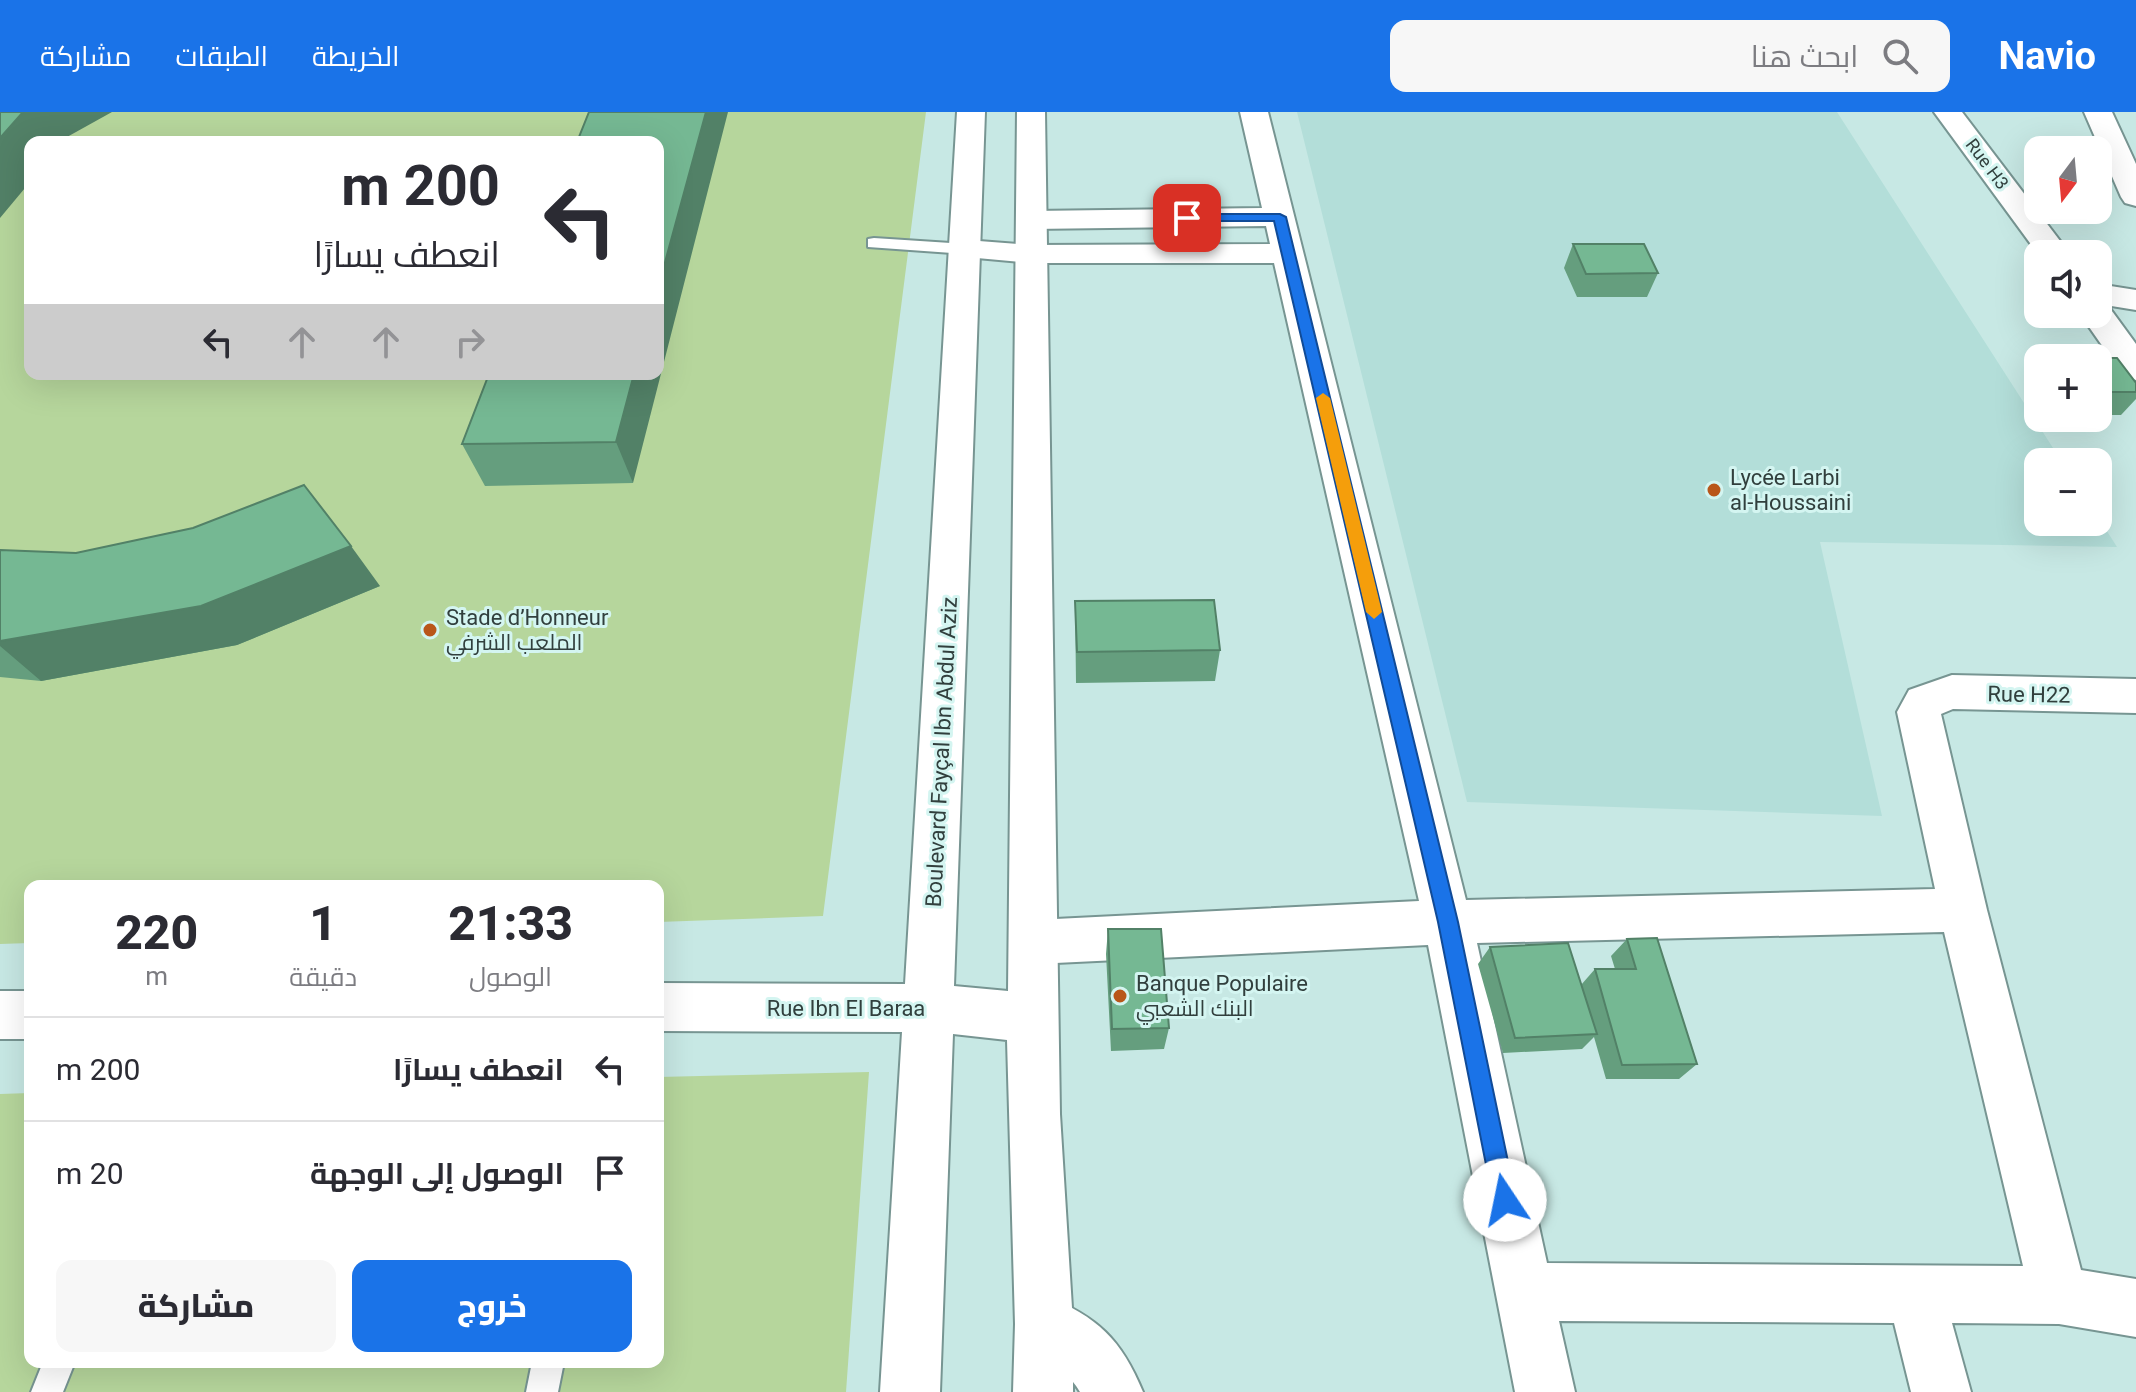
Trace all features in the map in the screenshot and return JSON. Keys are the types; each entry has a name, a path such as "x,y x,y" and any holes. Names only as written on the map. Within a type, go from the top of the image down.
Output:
{"street":[{"name":"Boulevard Fayçal Ibn Abdul Aziz","path":"910,1392 971,112"},
{"path":"1031,112 1033,1114 1044,1324 1043,1392"},
{"path":"1254,112 1448,922 1545,1392"},
{"name":"Rue H3","path":"1948,112 2044,240"},
{"path":"2098,112 2136,197"},
{"path":"966,249 1031,237 1284,235"},
{"path":"2112,296 2136,300"},
{"path":"2107,328 2136,369"},
{"name":"Rue H22","path":"1963,910 1919,712 1924,702 1952,692 2136,696"},
{"path":"1035,942 1448,922 1963,910 2059,1295"},
{"name":"Rue Ibn El Baraa","path":"664,1007 929,1008 1033,1018"},
{"path":"0,1015 24,1015"},
{"path":"1524,1292 2059,1295 2136,1308"},
{"path":"1915,1293 1941,1392"},
{"path":"1044,1324 1092,1356 1113,1392"}],"lane":[{"path":"874,243 966,249"},
{"path":"47,1392 57,1368"},
{"path":"542,1392 547,1368"}],"shaded area":[{"name":"Lycée Larbi al-Houssaini","path":"1297,112 1837,112 2024,403 2024,432 2043,432 2053,448 2024,448 2024,536 2110,536 2117,547 1820,542 1882,816 1467,802"}],"green space":[{"name":"Stade d’Honneur الملعب الشرفي","path":"0,112 926,112 823,916 664,922 664,880 24,880 24,943 0,944"},
{"path":"869,1072 846,1392 0,1392 0,1094 24,1093 24,1368 664,1368 664,1077"}],"building":[{"path":"0,112 23,112 0,138"},
{"path":"589,112 706,112 664,266 664,136 579,136"},
{"path":"1573,244 1644,244 1658,273 1586,274"},
{"path":"2112,358 2117,358 2136,383 2136,392 2112,392"},
{"path":"487,380 632,380 616,442 462,444"},
{"path":"304,485 351,546 201,606 0,641 0,550 76,553 193,528"},
{"path":"1214,600 1220,650 1077,652 1075,601"},
{"path":"1108,929 1161,929 1169,1028 1112,1029"},
{"path":"1657,938 1697,1064 1622,1065 1595,969 1636,969 1627,939"},
{"path":"1568,943 1597,1034 1515,1038 1490,947"}],"slow traffic":[{"path":"1323,398 1374,612"}],"place":[{"name":"Lycée Larbi al-Houssaini","path":"1714,490"},
{"name":"Stade d’Honneur الملعب الشرفي","path":"430,630"},
{"name":"Banque Populaire البنك الشعبي","path":"1120,996"}],"route":[{"path":"1187,218 1280,217 1448,922 1505,1200"}]}
